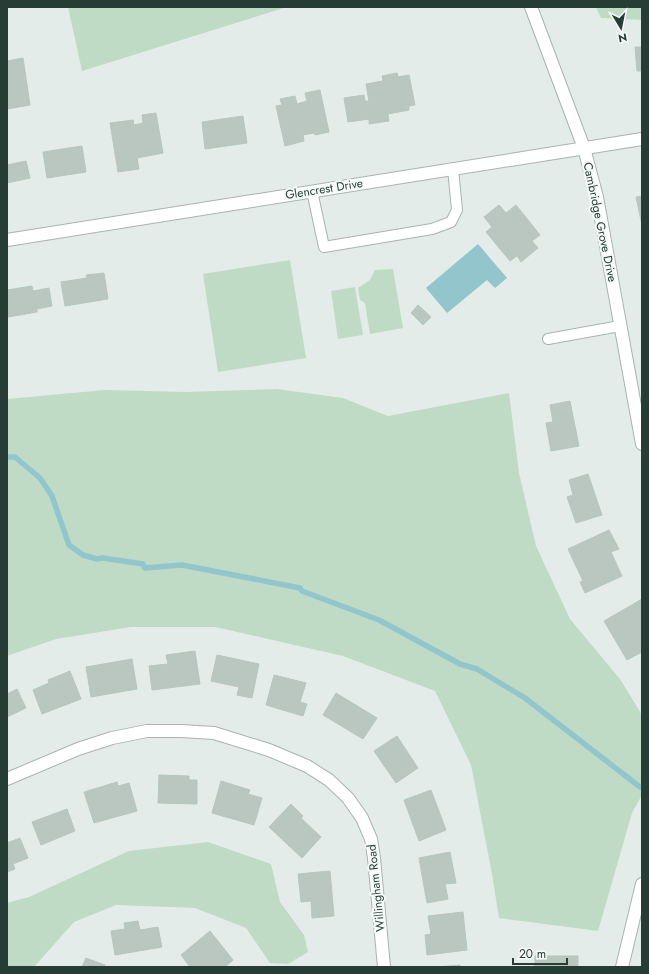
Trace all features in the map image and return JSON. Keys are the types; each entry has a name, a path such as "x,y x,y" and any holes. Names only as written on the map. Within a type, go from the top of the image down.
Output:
{"street":[{"name":"Cambridge Grove Drive","path":"531,7 584,148 597,198 642,444"},
{"name":"Glencrest Drive","path":"7,240 642,139"},
{"name":"Willingham Road","path":"7,779 78,749 112,738 147,731 214,733 269,750 307,766 329,780 348,798 362,818 371,839 384,967"},
{"path":"622,967 642,884"}],"lane":[{"path":"312,191 324,248 432,229 451,222 457,210 453,169"},
{"path":"548,339 620,326"}],"green space":[{"path":"68,7 287,7 82,71"},
{"path":"596,7 642,7 642,20 601,18"},
{"path":"290,260 306,358 218,372 203,274"},
{"path":"393,269 403,328 370,334 365,303 360,300 358,288 370,280 375,270"},
{"path":"355,287 363,335 338,339 331,291"},
{"path":"277,389 343,398 388,416 509,393 519,473 536,546 570,619 620,679 642,715 642,795 632,813 598,931 499,918 471,765 435,691 343,656 215,627 131,627 56,639 7,656 7,399 105,390 186,392"},
{"path":"208,842 271,864 280,902 304,935 308,952 288,964 270,963 246,928 195,908 116,905 74,922 34,967 7,967 7,903 29,897 129,851"}],"water":[{"path":"478,244 507,278 495,288 487,280 447,313 426,288"}],"building":[{"path":"635,47 642,47 642,71 637,71"},
{"path":"23,58 30,105 7,109 7,61"},
{"path":"397,73 398,77 409,75 415,105 409,106 409,110 388,114 389,121 369,124 369,119 348,122 344,98 364,95 365,101 369,101 366,84 383,81 382,76"},
{"path":"320,90 329,132 315,135 314,133 303,135 304,141 285,146 276,106 282,105 280,99 295,96 297,104 307,101 305,93"},
{"path":"156,113 163,153 137,158 139,169 118,172 110,123 133,120 134,125 143,123 142,115"},
{"path":"243,116 247,143 205,149 202,122"},
{"path":"82,146 86,172 47,178 43,152"},
{"path":"26,161 30,178 7,183 7,165"},
{"path":"642,196 642,225 636,197"},
{"path":"499,205 506,213 516,205 540,235 532,241 538,248 521,262 517,256 510,261 486,232 492,227 484,217"},
{"path":"104,273 108,299 65,306 61,282 87,278 86,275"},
{"path":"32,286 33,291 49,288 52,306 37,309 37,312 8,317 7,290"},
{"path":"418,305 431,317 423,325 411,313"},
{"path":"570,401 579,446 551,451 546,423 553,422 550,405"},
{"path":"588,474 602,515 576,523 567,497 573,495 569,480"},
{"path":"609,530 619,549 611,552 622,576 585,593 580,582 583,581 568,549"},
{"path":"642,599 642,652 627,660 604,621"},
{"path":"195,651 200,684 152,690 149,666 168,664 166,655"},
{"path":"217,655 259,664 252,698 237,695 239,687 211,681"},
{"path":"132,659 137,689 91,697 86,667"},
{"path":"70,671 81,699 42,714 33,690 49,683 48,680"},
{"path":"274,675 306,683 300,702 307,704 303,716 266,705"},
{"path":"17,689 26,708 7,717 7,694"},
{"path":"336,693 377,718 363,739 323,715"},
{"path":"397,736 418,768 396,783 374,751"},
{"path":"159,775 189,776 189,780 197,780 197,804 158,803"},
{"path":"221,781 250,790 248,794 262,798 254,825 212,813"},
{"path":"117,782 118,786 129,783 137,811 94,823 84,792"},
{"path":"431,790 446,830 419,841 404,800"},
{"path":"291,804 303,816 301,818 321,837 302,858 269,827"},
{"path":"67,809 75,831 41,845 32,822"},
{"path":"20,838 28,858 13,864 15,869 7,872 7,843"},
{"path":"450,852 456,883 445,884 448,899 427,903 419,858"},
{"path":"330,871 334,916 312,918 311,901 301,902 298,874"},
{"path":"463,912 467,950 427,955 425,935 431,934 428,916"},
{"path":"138,921 140,930 158,927 162,947 115,955 111,931 125,929 124,923"},
{"path":"210,931 233,960 225,967 190,967 181,955"},
{"path":"535,956 578,956 578,967 535,967"},
{"path":"86,958 105,965 105,967 82,967"},
{"path":"460,965 460,967 437,967"}],"waterway":[{"path":"7,457 15,457 40,478 52,496 69,545 83,555 97,559 103,558 143,564 145,568 182,565 300,588 302,591 379,620 460,664 477,669 525,698 640,787"}]}
